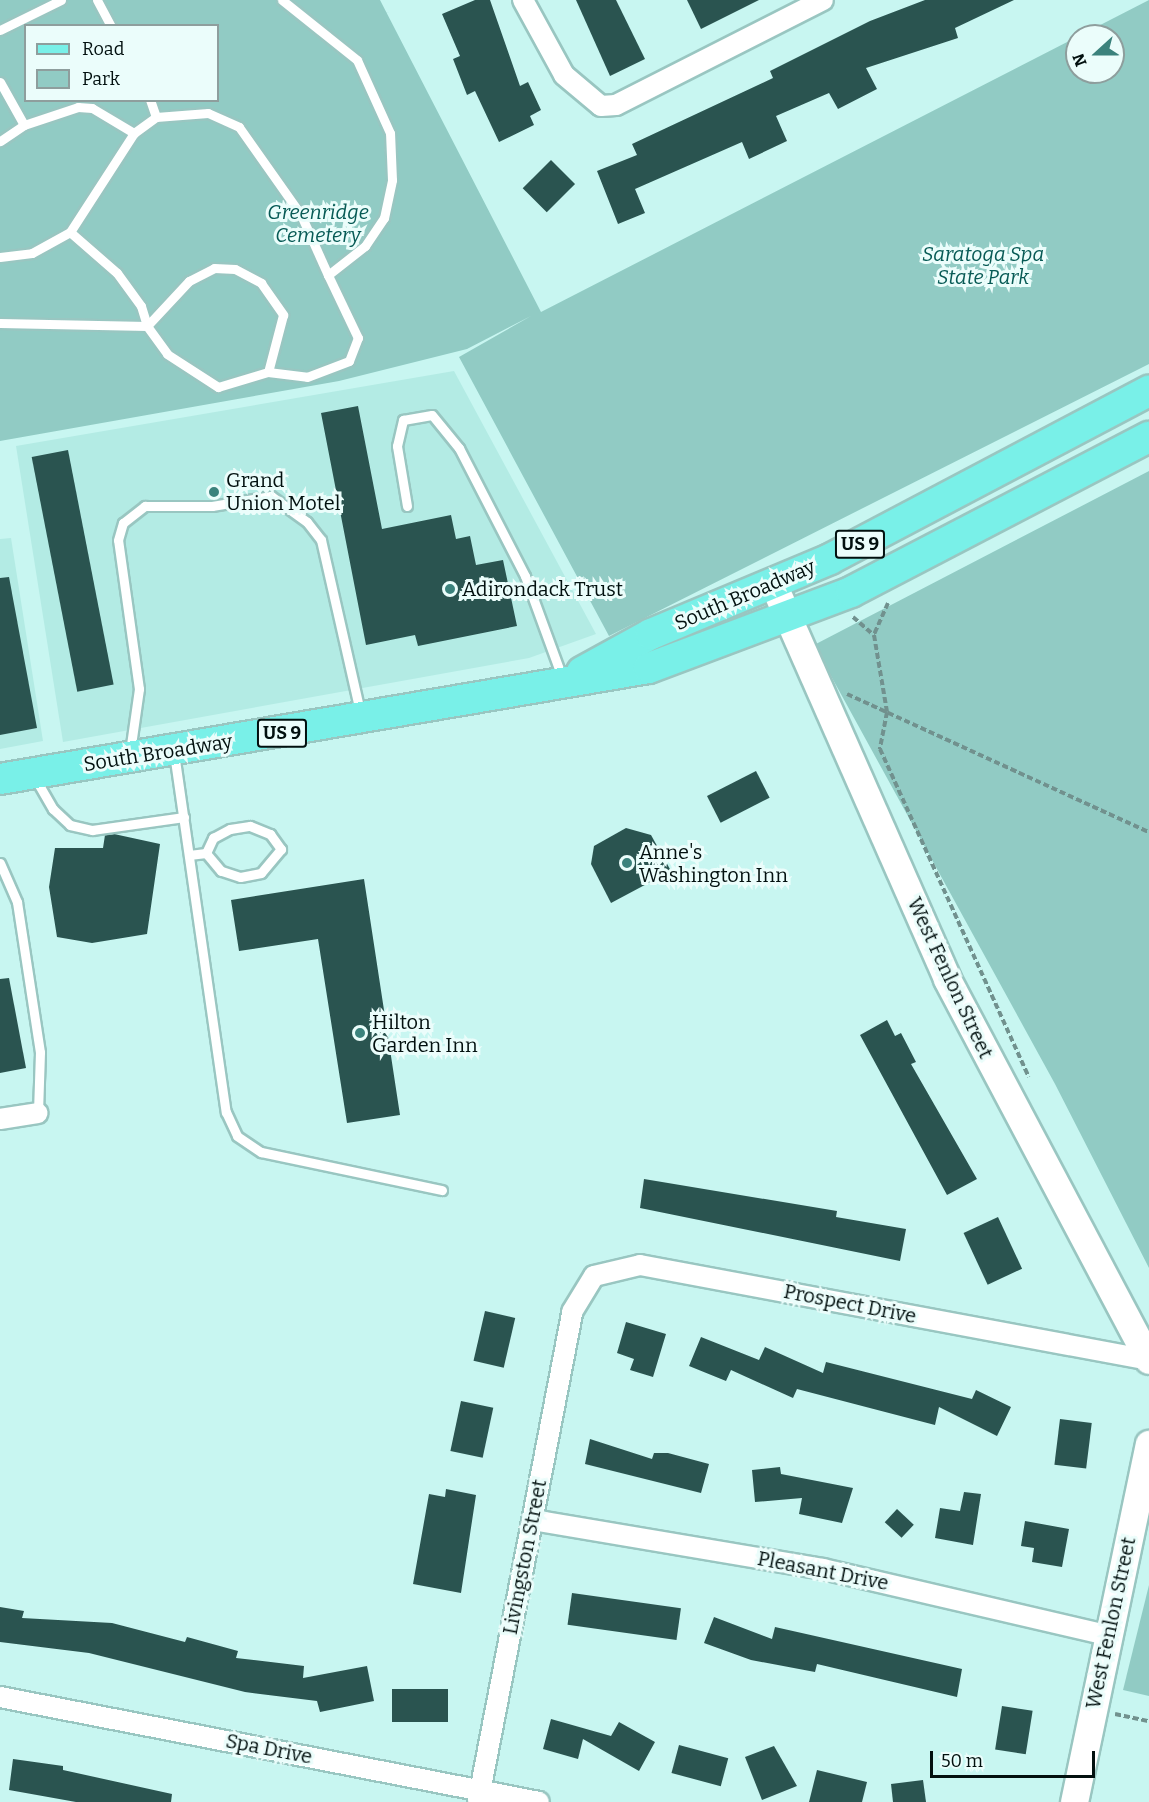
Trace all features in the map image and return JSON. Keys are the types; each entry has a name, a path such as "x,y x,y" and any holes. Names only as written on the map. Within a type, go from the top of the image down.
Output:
{"main road":[{"name":"South Broadway","path":"564,682 651,634 774,586 1149,391"},
{"name":"South Broadway","path":"0,779 361,720 649,668 789,619 1149,437"}],"street":[{"path":"524,0 564,75 601,106 616,105 812,3"},
{"name":"West Fenlon Street","path":"774,586 947,979 1149,1360"},
{"path":"0,1119 38,1113"},
{"name":"Prospect Drive","path":"572,1312 594,1276 640,1265 1149,1360"},
{"name":"Livingston Street","path":"479,1796 572,1312"},
{"name":"West Fenlon Street","path":"1074,1802 1149,1444"},
{"name":"Pleasant Drive","path":"533,1520 823,1569 1110,1636"},
{"name":"Spa Drive","path":"0,1697 479,1796 539,1802"}],"lane":[{"path":"0,30 61,0"},
{"path":"97,0 110,24"},
{"path":"282,0 357,60 390,133 392,180 384,218 365,246 328,274"},
{"path":"0,82 24,125"},
{"path":"151,102 156,117"},
{"path":"0,141 24,125 85,107 134,133"},
{"path":"0,257 32,253 70,232 134,133 156,117 208,113 238,127 301,214 358,338 356,350 349,361 307,377 268,372 218,387 167,354 147,326 141,306 117,273 70,232"},
{"path":"0,323 147,326 189,281 214,268 235,269 261,283 283,315 268,372"},
{"path":"407,506 397,446 403,420 432,415 459,448 525,576 564,682"},
{"path":"129,758 139,689 118,540 123,523 145,506 212,506 272,496 307,522 321,540 361,720"},
{"path":"174,751 226,1112 237,1136 261,1152 442,1190"},
{"path":"33,774 53,809 70,825 92,830 184,818"},
{"path":"250,826 270,834 281,849 261,873 240,877 221,872 206,853 213,838 250,826"},
{"path":"189,855 206,853"},
{"path":"0,863 17,902 40,1052 38,1113"}],"path":[{"path":"891,597 874,635 887,712 880,749 1032,1083"},
{"path":"852,616 874,635"},
{"path":"816,679 1149,832"},
{"path":"1093,1709 1149,1721"}],"shaded area":[{"path":"454,371 596,634 529,658 63,742 16,446"},
{"path":"11,538 43,741 0,749 0,539"}],"green space":[{"path":"0,0 380,0 541,312 1065,43 1065,84 1125,84 1125,24 1102,24 1149,0 1149,364 609,636 459,357 531,316 467,349 339,381 0,441"},
{"path":"1149,471 1149,1268 1055,1084 814,645"},
{"path":"1149,1585 1149,1696 1123,1690"}],"building":[{"path":"475,0 490,0 520,86 528,82 541,110 530,116 534,125 499,142 475,91 467,95 453,59 460,56 442,14"},
{"path":"576,0 616,0 645,59 610,76"},
{"path":"687,0 759,0 701,29"},
{"path":"925,0 1014,0 955,28 958,38 866,68 877,89 838,109 829,93 776,116 787,141 749,159 742,142 635,189 645,213 618,224 597,171 637,155 632,144 773,78 770,71 870,21"},
{"path":"551,160 575,184 547,212 523,188"},
{"path":"358,406 382,529 451,515 456,539 470,536 476,565 503,560 517,626 418,646 415,635 366,645 321,413"},
{"path":"68,450 114,685 77,692 32,457"},
{"path":"9,577 37,728 0,735 0,578"},
{"path":"756,771 770,798 721,823 707,796"},
{"path":"626,828 651,835 671,871 611,903 591,864 594,846"},
{"path":"114,834 160,844 147,934 92,943 57,937 49,887 55,848 103,848 105,835"},
{"name":"Hilton Garden Inn","path":"364,879 400,1115 347,1123 318,939 239,951 231,900"},
{"path":"9,978 26,1068 0,1073 0,979"},
{"path":"887,1020 895,1036 901,1033 916,1062 911,1064 977,1179 947,1195 860,1035"},
{"path":"644,1179 837,1211 836,1217 906,1229 900,1261 640,1208"},
{"path":"998,1217 1022,1269 988,1285 964,1233"},
{"path":"485,1311 515,1318 504,1368 474,1361"},
{"path":"626,1322 666,1334 653,1377 630,1370 634,1359 617,1353"},
{"path":"701,1337 759,1360 765,1347 823,1373 826,1362 972,1399 976,1390 1011,1407 997,1436 939,1407 935,1425 797,1389 793,1398 731,1370 726,1381 689,1366"},
{"path":"461,1401 493,1408 483,1458 450,1451"},
{"path":"1060,1419 1092,1423 1086,1469 1054,1465"},
{"path":"590,1439 652,1459 654,1453 668,1453 709,1464 701,1493 585,1464"},
{"path":"780,1467 781,1474 853,1488 842,1523 799,1514 802,1498 755,1502 752,1470"},
{"path":"446,1489 476,1495 461,1593 413,1584 429,1494 445,1497"},
{"path":"964,1492 981,1494 973,1545 935,1538 940,1508 960,1511"},
{"path":"897,1509 914,1525 902,1538 885,1522"},
{"path":"1025,1521 1069,1529 1062,1567 1032,1562 1034,1548 1021,1546"},
{"path":"572,1593 681,1608 676,1640 568,1625"},
{"path":"0,1607 24,1611 22,1618 112,1623 185,1642 187,1637 238,1651 236,1658 304,1666 303,1678 367,1666 374,1701 320,1712 317,1701 245,1692 89,1653 0,1642"},
{"path":"714,1617 772,1639 775,1627 962,1669 957,1697 817,1664 815,1672 751,1660 704,1643"},
{"path":"392,1689 448,1689 448,1722 392,1722"},
{"path":"1002,1706 1033,1711 1026,1754 995,1749"},
{"path":"551,1719 611,1736 619,1722 655,1742 639,1771 583,1739 578,1759 543,1749"},
{"path":"679,1745 728,1758 721,1786 671,1773"},
{"path":"774,1746 797,1786 762,1800 745,1757"},
{"path":"13,1759 63,1766 63,1770 172,1794 171,1802 76,1802 9,1790"},
{"path":"817,1770 867,1782 862,1802 809,1802"},
{"path":"923,1780 926,1802 893,1802 891,1784"}],"place":[{"name":"Grand Union Motel","path":"214,492"},
{"name":"Adirondack Trust","path":"450,589"},
{"name":"Anne's Washington Inn","path":"627,863"},
{"name":"Hilton Garden Inn","path":"360,1033"}],"park label":[{"name":"Greenridge Cemetery","path":"318,224"},
{"name":"Saratoga Spa State Park","path":"983,266"}]}
